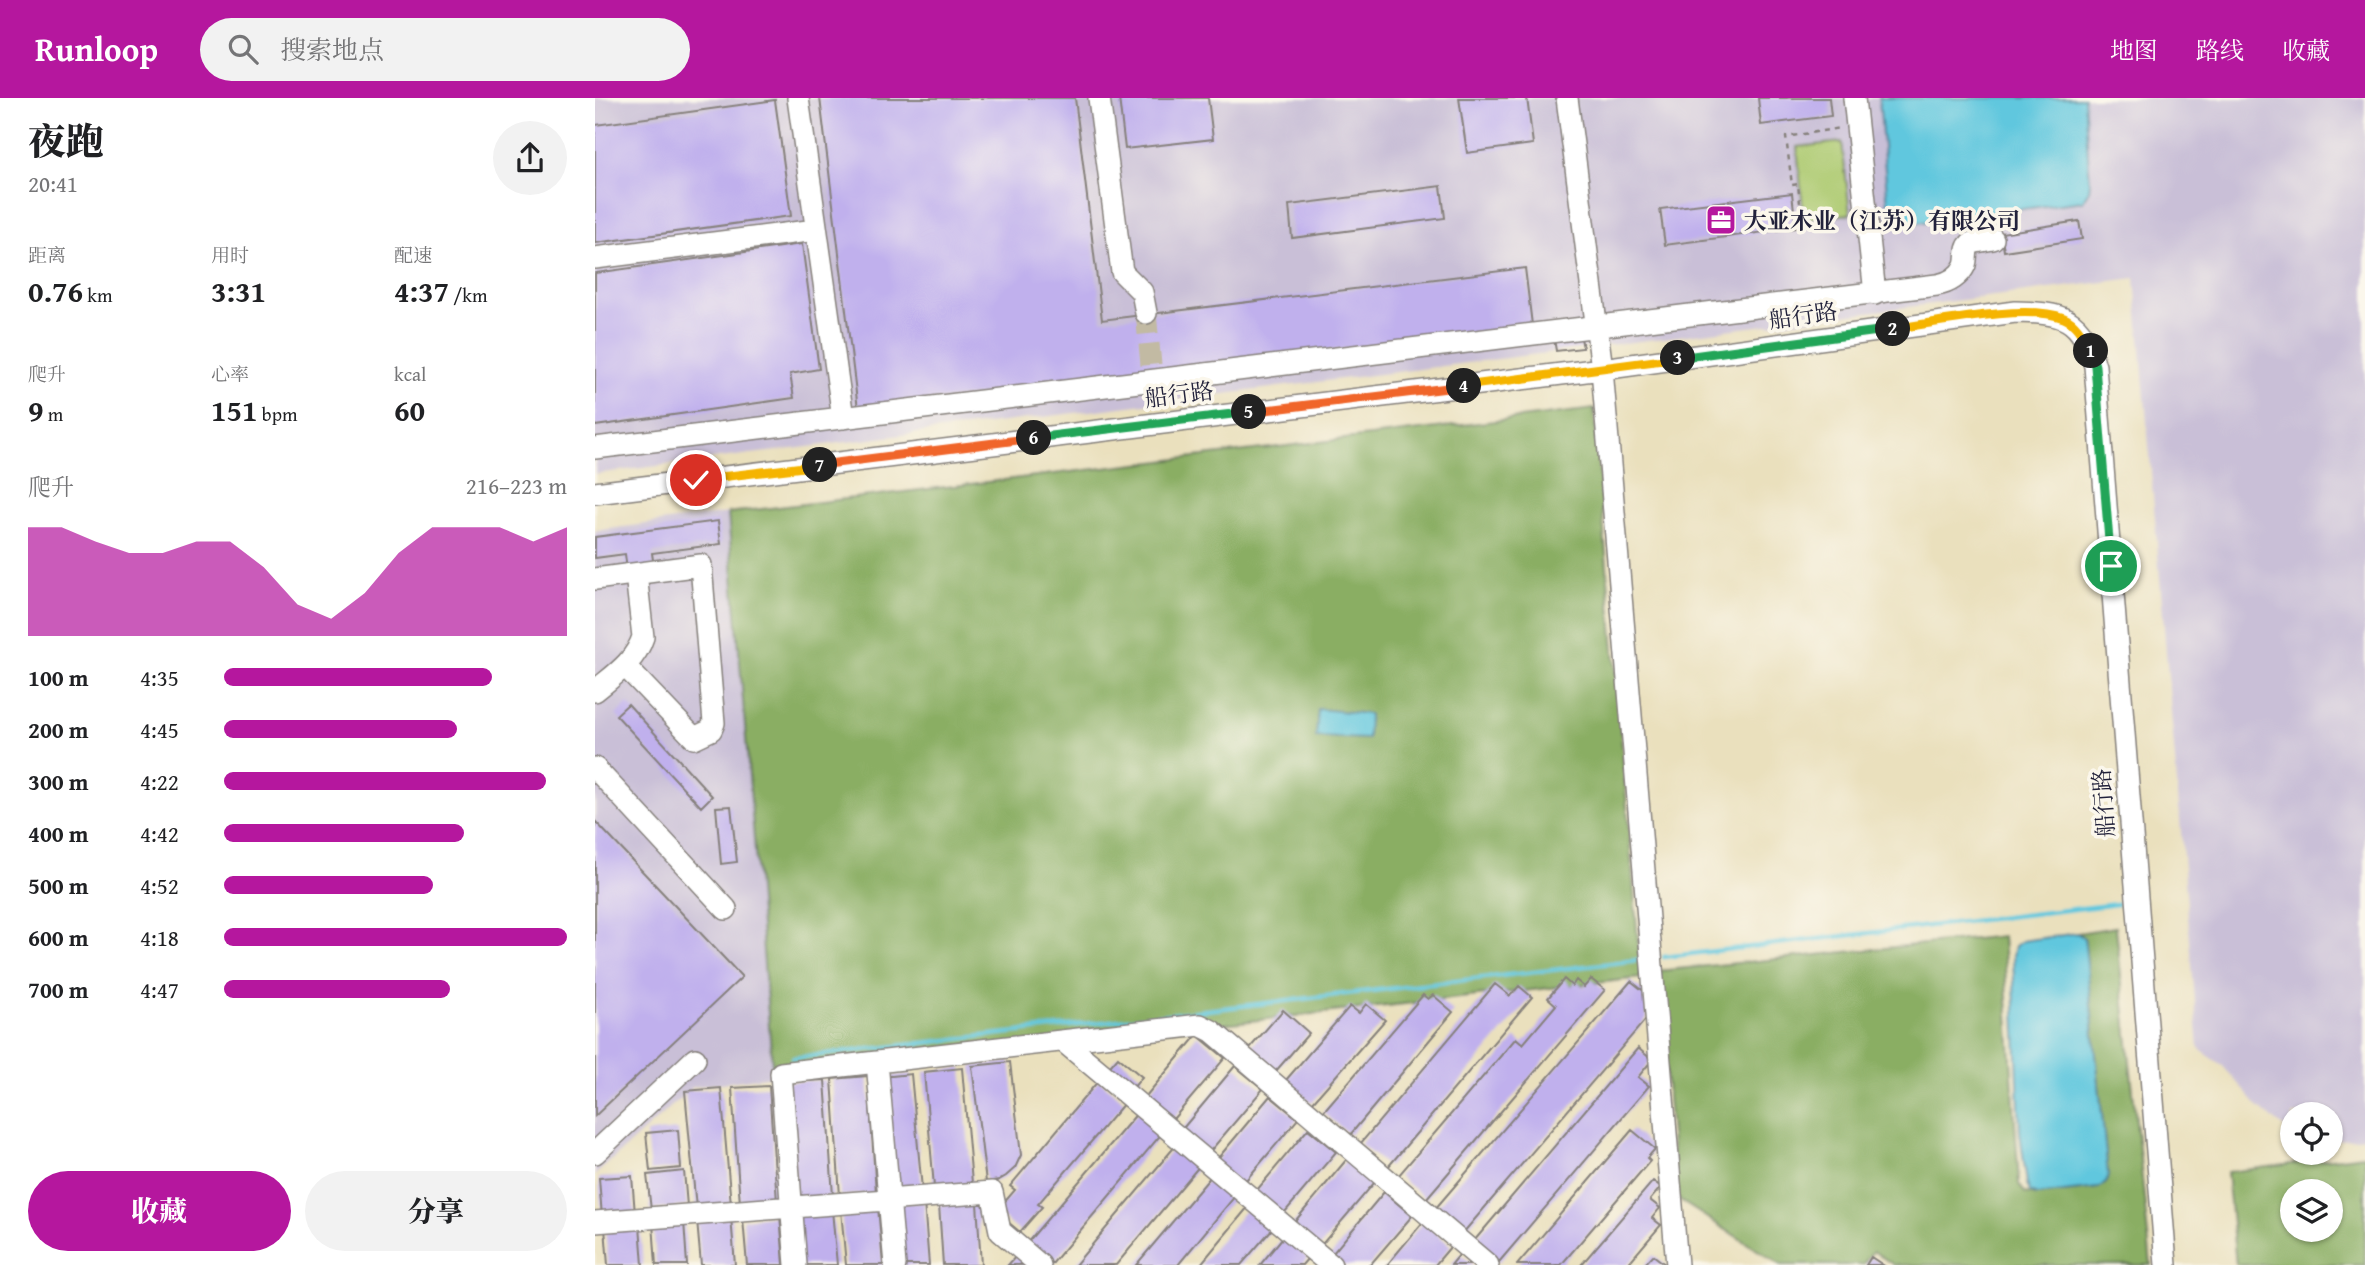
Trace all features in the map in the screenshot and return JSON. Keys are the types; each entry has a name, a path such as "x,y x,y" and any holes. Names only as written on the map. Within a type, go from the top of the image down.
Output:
{"street":[{"path":"798,98 843,418"},
{"path":"1099,98 1122,272 1142,292 1146,313"},
{"path":"1567,98 1602,369 1677,1265"},
{"path":"1854,98 1875,294"},
{"path":"595,258 816,230"},
{"path":"595,448 1152,378 1597,328 1945,284 1965,266 1968,245 1975,241 1993,239"},
{"name":"船行路","path":"595,492 1602,369 2015,312 2045,313 2067,318 2081,333 2095,366 2166,1265"},
{"path":"595,579 701,565 714,723 711,730 694,738 625,666"},
{"path":"595,691 635,656 643,637 636,574"},
{"path":"595,768 726,909"},
{"path":"796,1265 781,1073 1200,1025 1212,1031 1488,1265"},
{"path":"1063,1041 1331,1265"},
{"path":"595,1153 695,1059"},
{"path":"877,1062 895,1265"},
{"path":"595,1222 992,1192 1000,1231 1040,1265"}],"path":[{"path":"1800,203 1798,184 1792,185 1786,138 1857,125"}],"shaded area":[{"path":"595,98 2365,98 2365,1137 2343,1140 2343,1102 2280,1102 2280,1124 2258,1107 2222,1065 2199,1049 2135,278 595,474"},
{"path":"728,513 773,1076 693,1087 595,1175 595,531"}],"green space":[{"path":"1842,142 1850,214 1804,219 1797,147"},
{"path":"1594,409 1641,978 877,1062 773,1076 728,513"},
{"path":"2116,927 2151,1265 1894,1265 1873,1251 1863,1265 1781,1265 1676,1198 1658,971 2003,936 2019,1184 2025,1193 2037,1195 2098,1188 2106,1183 2108,1175 2085,945 2084,938 2077,933"},
{"path":"2365,1155 2365,1265 2236,1265 2227,1172 2284,1165 2343,1165 2343,1158"}],"water":[{"path":"1879,98 2084,98 2089,190 2083,201 1894,226 1889,218"},
{"path":"1318,709 1369,714 1368,739 1316,737"},
{"path":"2077,933 2084,938 2085,945 2108,1175 2106,1183 2098,1188 2037,1195 2030,1192 2027,1184 2020,1133 2013,955 2015,946 2022,941"}],"building":[{"path":"820,98 1075,98 1102,320 1525,268 1532,325 858,409"},
{"path":"1119,98 1208,98 1213,139 1125,149"},
{"path":"1459,98 1527,98 1533,144 1467,153"},
{"path":"1758,98 1829,98 1831,116 1761,125"},
{"path":"775,100 791,216 595,243 595,125"},
{"path":"1441,186 1445,218 1292,238 1289,205"},
{"path":"1792,193 1796,228 1665,245 1660,209"},
{"path":"2079,221 2082,239 2004,251 2001,233"},
{"path":"802,244 819,369 790,374 794,398 595,426 595,273"},
{"path":"1581,338 1583,348 1556,351 1554,339"},
{"path":"718,521 721,544 652,553 654,567 627,570 625,554 595,558 595,537"},
{"path":"628,704 712,796 701,807 616,715"},
{"path":"731,806 737,862 721,864 716,807"},
{"path":"595,821 742,977 595,1116"},
{"path":"1564,979 1572,986 1576,980 1584,987 1591,979 1605,990 1426,1199 1398,1176 1516,1038 1523,1044 1556,1005 1548,998"},
{"path":"1631,981 1646,993 1647,1018 1463,1233 1435,1209"},
{"path":"1495,984 1510,996 1519,986 1532,997 1388,1167 1360,1144"},
{"path":"1423,995 1428,999 1433,995 1453,1012 1350,1135 1323,1112"},
{"path":"1366,1004 1385,1020 1312,1103 1286,1080 1350,1006 1359,1013"},
{"path":"1283,1010 1309,1033 1275,1072 1249,1049"},
{"path":"1197,1035 1225,1058 1168,1125 1141,1102"},
{"path":"1638,1048 1652,1060 1638,1077 1649,1086 1499,1262 1474,1241"},
{"path":"1118,1057 1142,1077 1129,1093 1104,1073"},
{"path":"1010,1062 1021,1155 1015,1168 1006,1176 986,1182 972,1066"},
{"path":"1235,1066 1263,1089 1206,1156 1179,1133"},
{"path":"962,1068 972,1183 934,1187 924,1072"},
{"path":"911,1074 922,1189 892,1191 882,1077"},
{"path":"868,1076 876,1193 840,1196 832,1079"},
{"path":"825,1080 833,1196 796,1199 788,1082"},
{"path":"1099,1080 1125,1102 1038,1204 1042,1207 1020,1232 996,1212 1015,1190 1010,1186"},
{"path":"769,1086 777,1202 740,1204 732,1088"},
{"path":"721,1088 731,1205 696,1208 685,1091"},
{"path":"1270,1096 1298,1119 1241,1186 1214,1163"},
{"path":"1139,1111 1164,1131 1052,1264 1027,1243"},
{"path":"1308,1129 1336,1152 1279,1219 1252,1196"},
{"path":"678,1130 681,1168 650,1171 646,1133"},
{"path":"1632,1130 1655,1149 1647,1158 1650,1161 1561,1265 1517,1265"},
{"path":"1177,1144 1201,1164 1116,1265 1075,1265"},
{"path":"1347,1159 1375,1182 1318,1249 1291,1226"},
{"path":"684,1171 687,1206 651,1210 647,1175"},
{"path":"1212,1175 1236,1195 1178,1265 1136,1265"},
{"path":"632,1176 635,1214 602,1217 599,1178"},
{"path":"1653,1181 1661,1187 1650,1200 1660,1208 1652,1218 1661,1225 1627,1265 1581,1265"},
{"path":"1384,1192 1412,1216 1370,1265 1334,1265 1328,1259"},
{"path":"924,1202 929,1265 899,1265 894,1204"},
{"path":"977,1203 981,1265 943,1265 939,1205"},
{"path":"878,1207 883,1265 846,1265 841,1210"},
{"path":"1248,1207 1273,1228 1241,1265 1200,1265"},
{"path":"832,1210 837,1265 800,1265 796,1213"},
{"path":"780,1215 784,1265 747,1265 743,1219"},
{"path":"731,1217 735,1265 701,1265 697,1221"},
{"path":"684,1221 687,1265 656,1265 653,1223"},
{"path":"1423,1222 1451,1246 1435,1265 1387,1265"},
{"path":"640,1225 643,1265 608,1265 605,1228"},
{"path":"1283,1237 1308,1258 1302,1265 1260,1265"},
{"path":"1460,1254 1474,1265 1451,1265"},
{"path":"1017,1255 1029,1265 1008,1265"},
{"path":"1653,1255 1666,1265 1644,1265"},
{"path":"1871,1257 1883,1265 1866,1265"}],"waterway":[{"path":"1664,957 2117,904"},
{"path":"793,1058 1638,960"}],"tunnel":[{"path":"1146,313 1152,375"}],"place":[{"name":"大亚木业（江苏）有限公司","path":"1721,220"}],"route":[{"path":"696,480 1602,369 2015,312 2045,313 2067,318 2081,333 2095,366 2111,566"}]}
